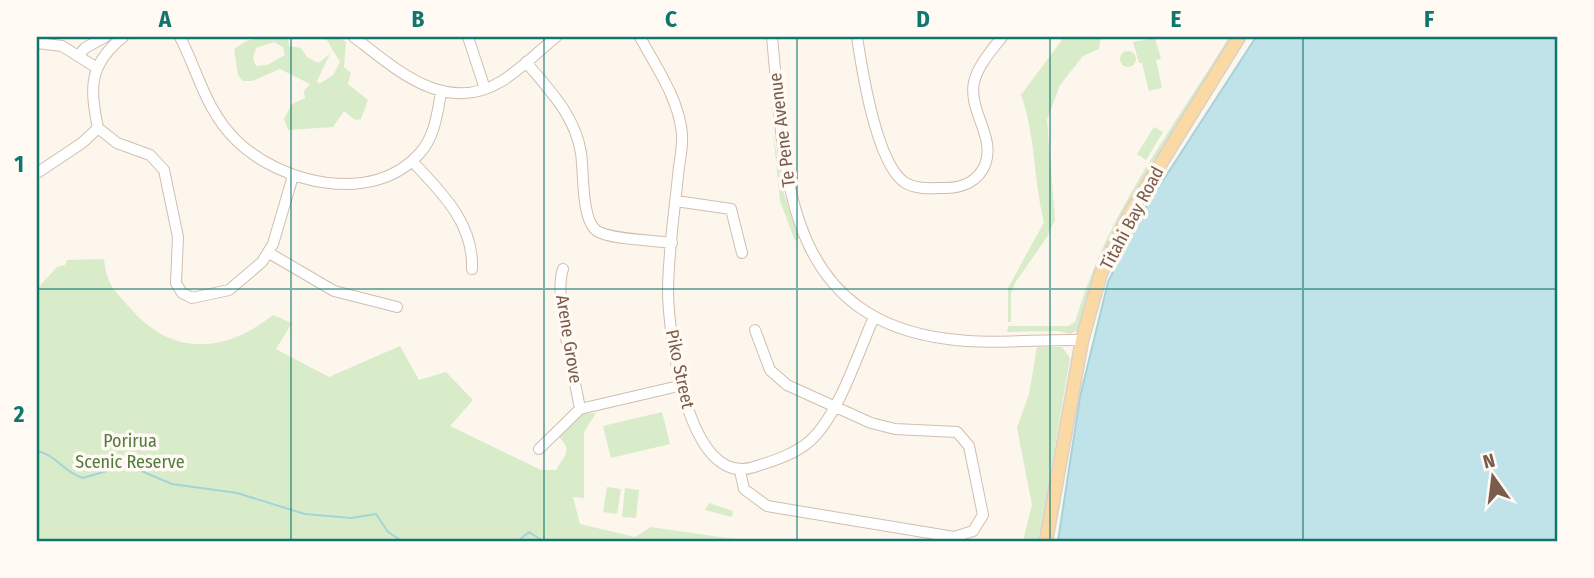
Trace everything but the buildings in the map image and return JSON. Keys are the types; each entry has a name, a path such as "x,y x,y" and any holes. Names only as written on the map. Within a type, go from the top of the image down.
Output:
{"main road":[{"name":"Titahi Bay Road","path":"1046,541 1082,340 1101,273 1125,223 1239,37"}],"street":[{"path":"78,56 85,48 105,37"},
{"path":"123,37 107,51 97,68 92,96 98,128 117,143 150,155 164,170 177,237 176,283 183,294 199,298 229,289 247,277 269,253 293,176"},
{"path":"180,37 207,101 220,121 252,154 293,176 334,183 354,183 394,173 412,161 431,136 441,93"},
{"path":"354,37 417,84 441,93 485,89 504,80 556,37"},
{"path":"468,37 485,89"},
{"name":"Piko Street","path":"640,37 674,102 682,135 669,310 691,422 701,442 724,467 740,471"},
{"name":"Te Pene Avenue","path":"772,37 786,176 796,214 814,257 831,284 849,302 874,317 947,339 1082,340"},
{"path":"857,37 869,108 894,169 909,184 937,188 963,186 984,167 986,142 976,113 973,92 978,71 1002,37"},
{"path":"37,43 62,46 97,68"},
{"path":"526,62 561,104 574,127 581,153 588,218 594,229 613,235 672,243"},
{"path":"37,173 72,150 98,128"},
{"path":"412,161 456,209 473,253 472,269"},
{"path":"676,201 731,209 742,253"},
{"path":"269,253 334,291 397,307"},
{"name":"Arene Grove","path":"563,269 559,280 580,409"},
{"path":"755,330 766,363 776,377 833,406 887,428 950,430 964,436 984,506 983,515 976,528 964,536 954,537 767,506 757,502 744,489 740,471 801,447 819,431 833,406 874,317"},
{"path":"539,449 580,409 683,385"}],"green space":[{"path":"264,37 288,38 289,46 301,48 307,57 318,63 330,54 317,81 319,84 333,75 340,62 325,37 339,37 346,42 344,67 351,73 348,84 368,100 361,119 355,120 344,111 333,127 288,130 284,119 292,104 305,98 304,91 310,84 280,69 252,81 243,81 238,75 234,49 246,41","holes":["274,42 283,47 285,55 267,65 256,66 253,58 256,48"]},
{"path":"1064,37 1101,37 1099,49 1083,56 1060,85 1047,120 1055,220 1047,237 1015,283 1011,293 1011,322 1008,322 1008,288 1044,222 1029,126 1021,95"},
{"path":"1229,37 1232,37 1116,226 1092,283 1078,330 1070,334 1058,331 1007,332 1008,326 1068,326 1075,322 1089,281 1123,208 1163,139"},
{"path":"1155,38 1161,59 1156,60 1162,88 1149,91 1133,42"},
{"path":"1128,51 1134,53 1134,65 1128,67 1122,65 1120,59 1122,53"},
{"path":"1154,127 1163,132 1146,160 1137,154"},
{"path":"773,132 782,188 799,238 795,241 780,201"},
{"name":"Porirua Scenic Reserve","path":"104,259 109,281 131,309 147,325 164,336 182,342 200,344 236,337 273,315 292,323 276,349 329,377 400,346 419,380 446,372 473,400 450,426 541,470 556,470 566,454 565,445 557,435 582,414 596,413 584,432 584,498 573,497 580,524 635,537 651,527 747,541 37,541 37,289 57,267 65,265 67,260"},
{"path":"1037,347 1062,347 1070,358 1039,541 1023,541 1032,505 1017,428 1029,394"},
{"path":"662,412 670,444 611,458 603,426"},
{"path":"607,487 621,489 617,514 603,512"},
{"path":"625,488 639,490 636,518 622,517"},
{"path":"709,503 733,511 732,517 705,510"}],"water":[{"path":"1256,37 1557,37 1557,541 1058,541 1080,397 1108,282 1140,216"}],"waterway":[{"path":"37,451 50,456 76,476 83,478 127,465 172,484 237,493 305,514 351,518 376,514 388,532 402,541"},
{"path":"518,541 529,532 543,541"}]}
